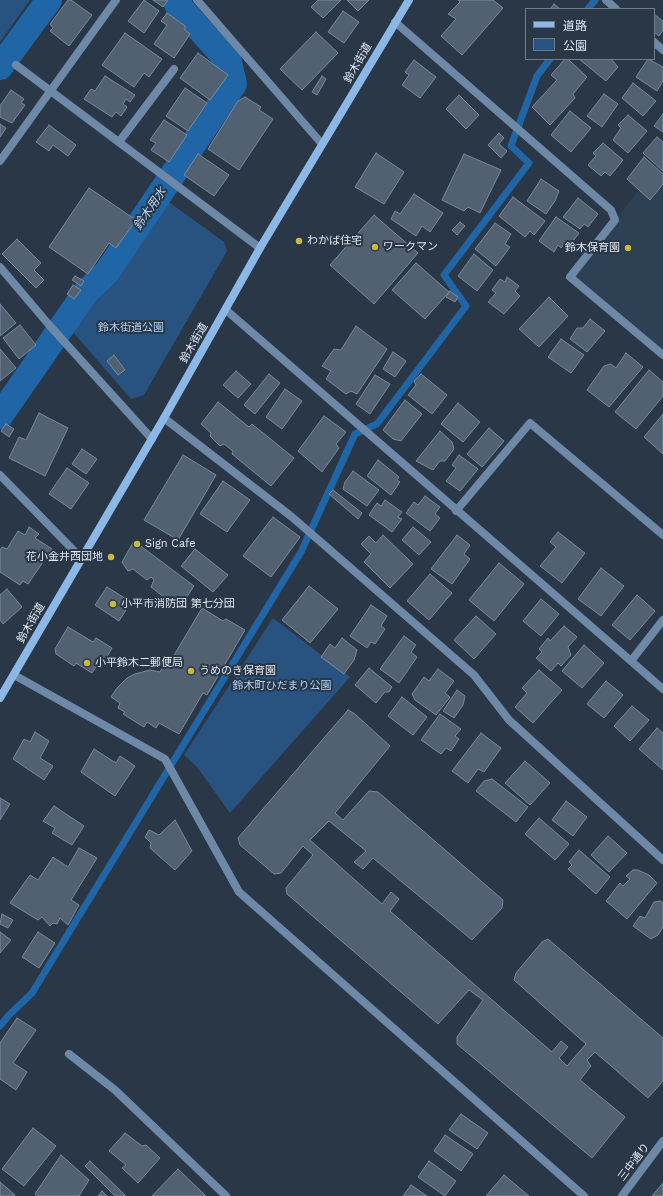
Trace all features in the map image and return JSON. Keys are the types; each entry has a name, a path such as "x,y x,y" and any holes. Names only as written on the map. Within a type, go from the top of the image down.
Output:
{"main road":[{"name":"鈴木街道","path":"0,698 152,439 260,248 408,0"}],"street":[{"path":"0,161 116,0"},
{"path":"196,0 322,144"},
{"path":"606,0 615,8"},
{"path":"395,22 611,210 615,220 570,277 663,355"},
{"path":"655,43 663,50"},
{"path":"16,65 260,248"},
{"path":"119,142 174,69"},
{"path":"0,267 50,326 152,439"},
{"path":"226,310 663,689"},
{"path":"164,418 292,517 474,675 509,720 663,860"},
{"path":"456,511 530,423 663,535"},
{"path":"0,474 82,559"},
{"path":"631,660 663,620"},
{"path":"14,675 165,759 239,892 584,1196"},
{"path":"69,1054 115,1090 226,1196"},
{"name":"三中通り","path":"622,1196 663,1141"}],"shaded area":[{"name":"鈴木保育園","path":"663,159 663,355 570,277"}],"green space":[{"path":"0,0 30,0 0,42"},
{"name":"鈴木街道公園","path":"166,200 224,242 227,251 144,395 131,399 73,332"},
{"name":"鈴木町ひだまり公園","path":"273,618 350,677 230,813 197,767 184,755"}],"building":[{"path":"68,0 71,0 92,15 69,46 50,31 53,28 50,24"},
{"path":"144,0 159,11 144,33 128,21"},
{"path":"153,0 168,0 163,7"},
{"path":"318,0 341,0 323,18 311,7"},
{"path":"347,0 369,0 358,11"},
{"path":"458,0 493,0 503,8 462,55 441,36 456,19 448,14 460,2"},
{"path":"554,4 559,8 551,8"},
{"path":"343,11 359,22 344,43 328,32"},
{"path":"167,13 185,26 185,30 190,34 174,58 154,44 167,25 161,21"},
{"path":"655,15 663,21 663,30 659,36 655,33"},
{"path":"316,32 338,53 302,90 280,69"},
{"path":"125,33 162,59 149,77 144,73 134,87 102,65"},
{"path":"198,53 228,75 210,100 180,78"},
{"path":"414,60 436,77 420,98 402,85 409,75 405,72"},
{"path":"564,60 569,60 587,77 573,94 575,98 550,125 532,107 557,80 551,75"},
{"path":"580,60 612,60 618,67 606,81"},
{"path":"647,60 663,67 663,81 657,91 636,77"},
{"path":"105,76 135,95 130,102 126,99 123,104 127,107 121,116 116,112 112,117 84,99 91,89 95,91"},
{"path":"322,76 326,79 317,95 312,92"},
{"path":"633,83 656,101 643,116 622,98"},
{"path":"185,88 207,103 188,131 166,116"},
{"path":"11,90 24,99 21,103 25,105 12,123 0,117 0,106"},
{"path":"604,94 618,104 602,127 587,116"},
{"path":"459,95 479,115 466,129 446,109"},
{"path":"245,97 261,107 259,110 273,119 239,170 208,149 238,101"},
{"path":"570,111 591,128 571,152 551,135"},
{"path":"663,114 663,132 654,126"},
{"path":"628,115 647,131 628,153 613,140 621,128 618,125"},
{"path":"164,120 187,135 169,162 151,150 156,143 150,140"},
{"path":"0,124 6,128 0,137"},
{"path":"49,125 76,145 68,156 53,145 49,151 36,142"},
{"path":"499,133 504,138 499,144 507,151 501,158 488,145"},
{"path":"657,137 663,142 663,171 643,153"},
{"path":"603,143 623,160 610,176 605,172 601,176 588,165 596,156 593,153"},
{"path":"376,153 404,172 384,204 355,187"},
{"path":"198,154 229,175 214,196 184,175"},
{"path":"464,154 501,170 480,213 468,207 464,211 442,200"},
{"path":"644,157 663,174 663,184 650,200 627,179"},
{"path":"541,179 559,191 555,201 546,214 527,201"},
{"path":"89,188 136,220 116,248 109,243 88,274 49,247"},
{"path":"414,194 443,213 430,232 422,226 416,236 391,219 395,211 400,214"},
{"path":"513,197 545,221 534,235 530,231 525,237 499,216"},
{"path":"578,198 598,214 588,227 584,224 580,229 563,217"},
{"path":"374,215 418,253 374,304 330,265"},
{"path":"556,217 579,233 571,244 567,241 561,248 558,245 554,252 539,241"},
{"path":"460,222 465,226 457,235 452,230"},
{"path":"495,223 511,234 505,244 510,247 496,266 475,249"},
{"path":"17,239 41,263 34,270 44,280 36,288 2,254"},
{"path":"474,254 493,270 477,291 458,276"},
{"path":"416,263 449,292 425,319 392,290"},
{"path":"75,276 84,281 81,286 72,280"},
{"path":"507,277 519,286 515,291 520,296 504,314 488,302 496,293 492,290 500,279 505,282"},
{"path":"73,285 81,290 74,299 67,294"},
{"path":"450,291 458,297 455,302 446,297"},
{"path":"549,297 568,316 539,347 519,329"},
{"path":"0,304 16,323 0,336"},
{"path":"590,319 605,331 587,352 570,339 577,328 583,328"},
{"path":"20,325 36,345 19,359 3,338"},
{"path":"356,326 387,349 357,394 351,391 346,394 326,379 331,371 322,366 334,349 341,350"},
{"path":"561,339 584,355 571,373 548,357"},
{"path":"0,349 16,368 0,381"},
{"path":"393,352 406,361 395,377 383,369"},
{"path":"626,353 643,367 609,407 587,390 604,366 611,364 616,368"},
{"path":"114,355 125,370 118,375 107,361"},
{"path":"649,370 663,382 663,396 636,429 615,412"},
{"path":"236,371 251,384 238,398 223,385"},
{"path":"269,374 280,383 255,414 244,405"},
{"path":"421,374 447,395 432,414 408,395 416,385 414,381"},
{"path":"375,375 390,384 370,414 356,404"},
{"path":"285,389 302,401 282,429 266,417"},
{"path":"405,400 422,414 401,441 393,439 383,430"},
{"path":"218,402 249,427 252,424 294,458 271,486 232,454 233,451 224,444 220,446 210,436 211,433 201,424"},
{"path":"458,403 480,422 463,442 441,424"},
{"path":"39,413 68,428 45,476 9,458 19,437 26,440"},
{"path":"663,414 663,454 644,437"},
{"path":"324,416 346,432 336,444 339,448 322,472 298,451"},
{"path":"6,424 14,429 9,437 1,431"},
{"path":"489,428 504,441 482,467 467,454"},
{"path":"440,431 452,442 454,449 445,461 440,461 433,470 416,461"},
{"path":"82,449 97,459 86,474 72,464"},
{"path":"183,455 216,475 178,540 144,520"},
{"path":"459,455 478,469 460,491 446,481 456,468 452,465"},
{"path":"378,460 399,477 397,480 400,482 391,495 367,476"},
{"path":"67,468 89,483 71,509 49,494"},
{"path":"353,471 379,490 367,506 343,489 345,482"},
{"path":"223,481 250,500 227,532 200,514"},
{"path":"333,490 362,513 358,519 329,494"},
{"path":"425,496 440,507 435,514 440,518 430,531 406,513 414,502 418,505"},
{"path":"385,500 402,512 398,517 402,519 392,532 369,515 377,503 381,506"},
{"path":"273,517 300,537 271,577 243,556"},
{"path":"29,527 39,534 35,538 52,549 28,584 23,581 20,585 0,572 0,550 2,547 7,549 18,531 25,535"},
{"path":"413,527 431,542 419,555 402,540"},
{"path":"558,532 585,553 562,583 540,566 556,547 550,542"},
{"path":"383,535 413,564 390,588 364,562 371,554 361,544 369,536 376,543"},
{"path":"457,535 470,545 464,554 470,559 452,584 431,569"},
{"path":"134,541 194,586 179,609 151,587 154,580 151,577 147,580 133,569 128,571 122,562"},
{"path":"195,549 228,575 213,592 181,566"},
{"path":"499,563 524,584 494,621 469,600"},
{"path":"601,568 624,586 601,616 578,599"},
{"path":"430,574 452,593 429,620 407,601"},
{"path":"309,586 338,609 310,643 282,620"},
{"name":"小平市消防団 第七分団","path":"107,587 131,602 119,621 95,605"},
{"path":"7,589 22,607 3,624 0,620 0,595"},
{"path":"637,595 655,611 630,640 612,625"},
{"path":"541,599 559,614 541,636 523,621"},
{"path":"371,605 387,616 381,626 385,629 375,644 371,642 367,648 350,636"},
{"name":"うめのき保育園","path":"202,608 223,621 226,619 245,630 207,695 203,693 179,734 159,723 156,728 147,722 144,727 123,714 125,712 118,708 120,703 111,697 117,688 127,678 150,670 160,672 170,656 173,657"},
{"path":"476,616 496,634 474,659 454,640"},
{"path":"564,626 577,637 568,647 571,655 561,666 558,663 551,671 536,658 542,652 539,649 548,638 550,641"},
{"path":"68,627 93,642 96,638 112,648 104,662 101,660 92,673 76,663 74,666 56,654 55,649"},
{"path":"404,636 416,645 411,652 417,657 399,683 380,669"},
{"path":"342,638 357,650 354,660 344,674 321,657 330,644 335,648"},
{"path":"584,645 604,663 582,688 562,671"},
{"path":"369,668 392,687 389,692 385,692 376,703 355,685"},
{"path":"438,669 454,681 445,693 450,697 436,715 415,700 412,694 424,677 429,681"},
{"path":"539,670 562,690 533,723 515,707 527,693 522,688"},
{"path":"606,681 623,695 604,718 587,704"},
{"path":"457,690 465,696 463,705 454,718 443,711"},
{"path":"402,697 427,717 413,735 388,716"},
{"path":"632,706 649,720 630,741 614,726"},
{"path":"348,710 355,714 390,746 335,813 343,820 369,791 378,792 503,900 502,908 472,940 373,858 363,869 354,862 366,851 329,821 310,840 382,904 391,892 399,899 390,911 552,1052 561,1041 568,1047 559,1058 567,1066 586,1044 514,980 516,973 542,942 548,939 663,1038 663,1081 648,1098 595,1052 587,1060 591,1066 580,1080 625,1117 592,1158 457,1044 457,1037 483,1000 469,990 438,1024 287,894 286,888 313,855 303,846 281,873 274,874 240,845 238,838"},
{"path":"440,714 461,729 455,736 459,739 451,751 446,748 441,754 421,740"},
{"path":"657,728 663,733 663,770 639,749"},
{"path":"35,732 49,741 40,758 53,766 44,780 13,759 24,739 30,742"},
{"path":"481,733 501,748 484,772 478,769 468,783 452,771"},
{"path":"94,749 116,763 120,756 135,766 115,796 81,772"},
{"path":"525,761 550,783 530,805 505,783"},
{"path":"492,779 528,807 516,822 476,791 484,781"},
{"path":"0,798 10,804 0,820"},
{"path":"566,801 587,817 573,836 552,820"},
{"path":"54,806 84,826 72,845 52,833 55,828 43,821"},
{"path":"539,818 569,844 555,860 525,834"},
{"path":"175,820 192,851 175,870 150,848 151,843 145,837 149,830 159,835"},
{"path":"608,836 627,853 609,872 591,855"},
{"path":"79,848 97,858 71,900 79,905 68,925 60,918 57,924 53,923 50,926 42,917 38,920 10,903 30,875 38,880 53,857 68,867"},
{"path":"579,850 610,877 596,894 568,869 572,865 569,862"},
{"path":"633,870 638,870 649,875 657,883 627,919 606,901 620,883 623,886 630,879 626,876"},
{"path":"660,901 663,903 663,927 658,935 651,939 633,926 640,916 645,918 654,902"},
{"path":"2,914 13,920 8,928 0,924"},
{"path":"0,932 11,940 0,953"},
{"path":"38,932 55,943 39,968 22,957"},
{"path":"17,1018 36,1030 13,1063 27,1072 16,1090 0,1079 0,1043"},
{"path":"461,1114 488,1133 477,1149 449,1130"},
{"path":"33,1128 56,1146 24,1186 2,1169"},
{"path":"125,1133 142,1146 146,1145 160,1158 138,1183 122,1168 126,1165 109,1151"},
{"path":"445,1135 473,1154 461,1171 434,1151"},
{"path":"61,1155 89,1180 79,1196 37,1196 35,1194"},
{"path":"90,1161 126,1196 115,1196 85,1166"},
{"path":"429,1161 456,1181 445,1196 418,1177"},
{"path":"178,1169 206,1196 152,1196"},
{"path":"504,1175 529,1196 486,1196"},
{"path":"0,1182 15,1195 0,1196"},
{"path":"663,1183 663,1196 652,1196"},
{"path":"411,1185 427,1196 403,1196"},
{"path":"102,1191 107,1196 98,1196"}],"waterway":[{"path":"0,67 49,0"},
{"name":"鈴木用水","path":"0,416 86,292 107,272 234,84 229,62 177,4 179,0"},
{"path":"589,8 595,0"},
{"path":"0,1026 32,993 301,552 355,434 377,424 466,306 444,275 529,163 511,146 537,76 549,60"}],"place":[{"name":"わかば住宅","path":"299,241"},
{"name":"ワークマン","path":"375,247"},
{"name":"鈴木保育園","path":"628,248"},
{"name":"Sign Cafe","path":"137,544"},
{"name":"花小金井西団地","path":"111,557"},
{"name":"小平市消防団 第七分団","path":"113,604"},
{"name":"小平鈴木二郵便局","path":"87,663"},
{"name":"うめのき保育園","path":"191,671"}]}
